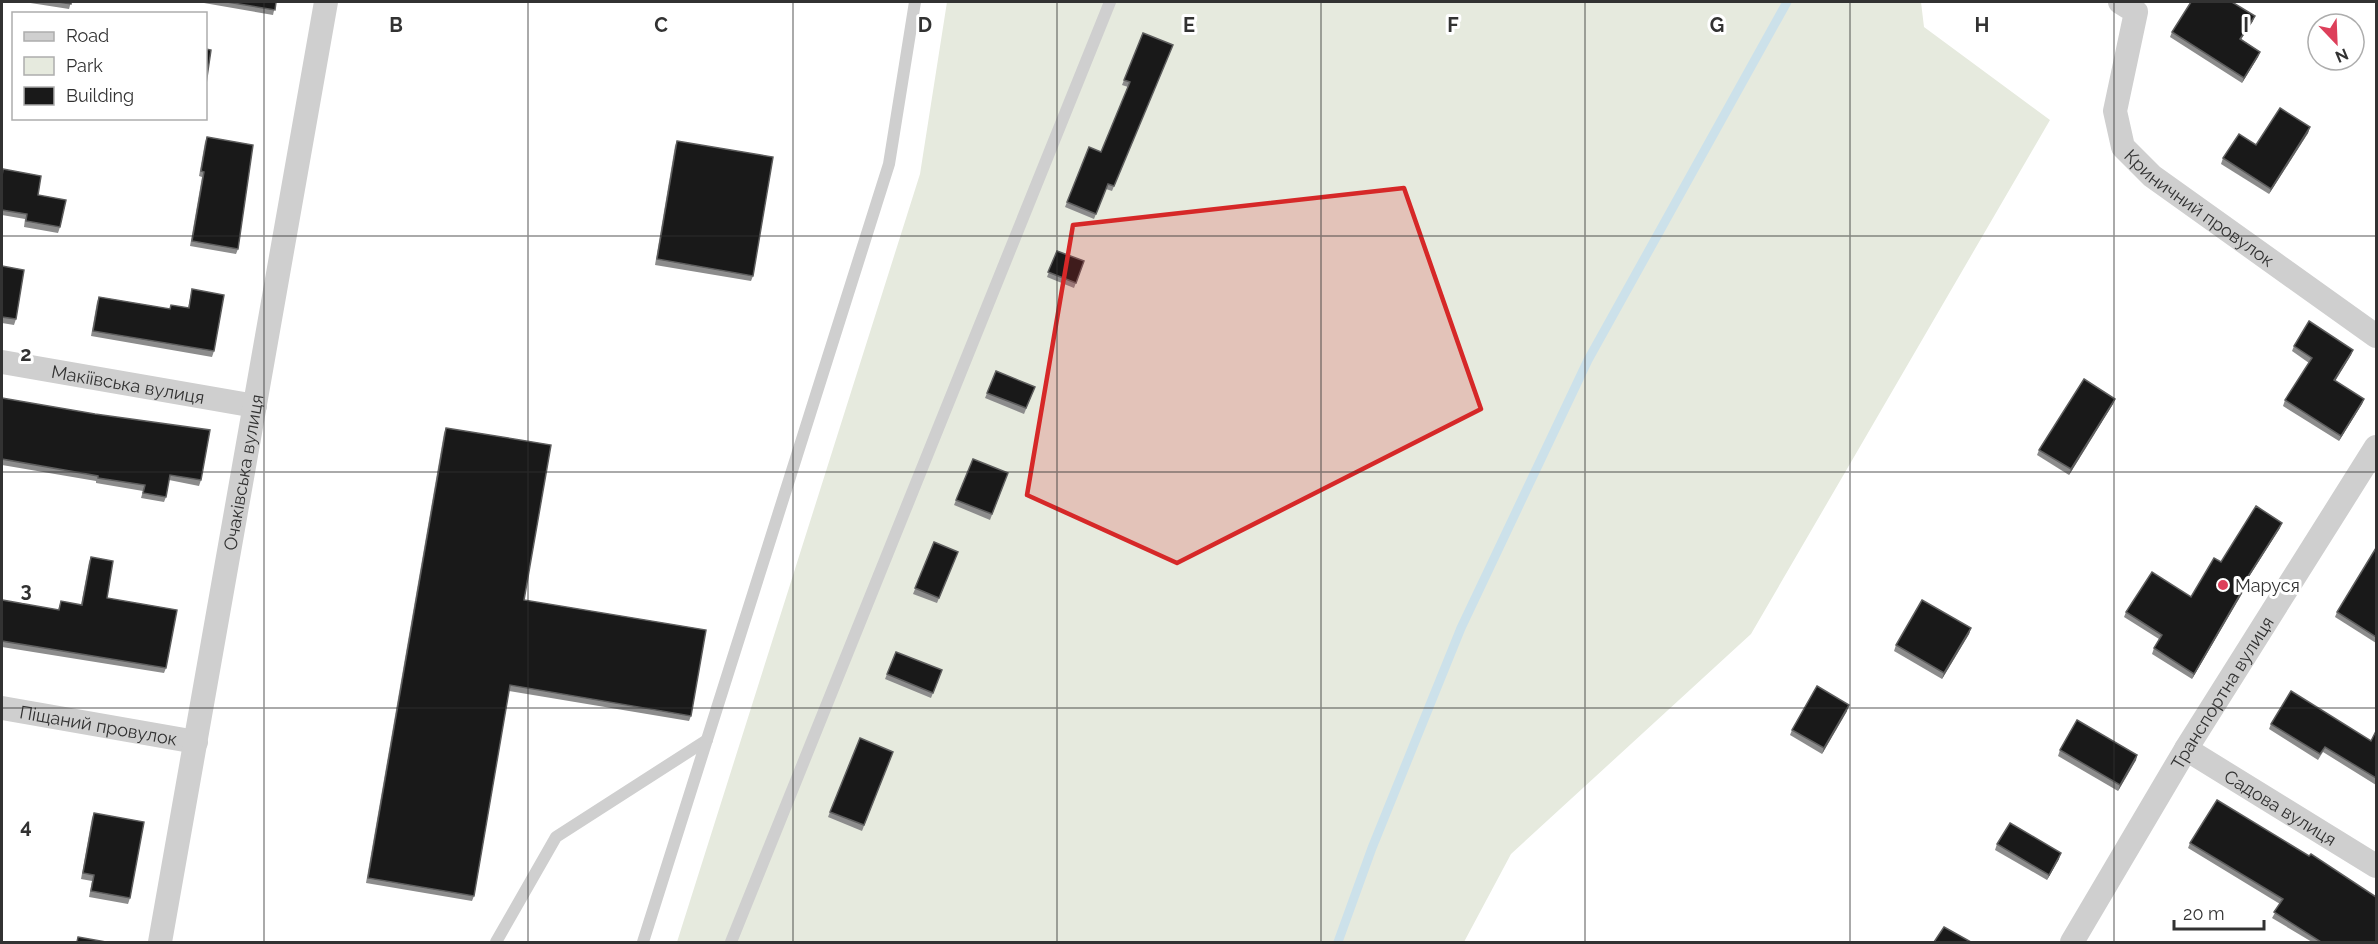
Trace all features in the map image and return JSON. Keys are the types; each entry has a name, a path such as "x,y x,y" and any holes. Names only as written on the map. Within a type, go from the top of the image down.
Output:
{"street":[{"name":"Очаківська вулиця","path":"160,942 326,2"},
{"name":"Криничний провулок","path":"2120,2 2136,12 2115,111 2123,147 2152,176 2376,336"},
{"name":"Макіївська вулиця","path":"2,363 255,406"},
{"name":"Транспортна вулиця","path":"2072,942 2186,749 2376,447"},
{"name":"Піщаний провулок","path":"2,708 196,742"},
{"name":"Садова вулиця","path":"2186,749 2376,866"}],"lane":[{"path":"643,942 889,164 915,2"},
{"path":"731,942 1110,2"},
{"path":"496,942 556,837 707,740"}],"highlighted area":[{"path":"1404,188 1481,409 1177,563 1027,495 1073,225"}],"green space":[{"path":"947,2 1921,2 1924,27 2050,120 1751,634 1511,854 1464,942 677,942 920,174"}],"building":[{"path":"227,2 276,2 275,10"},
{"path":"2191,2 2232,2 2255,16 2240,39 2260,52 2244,78 2172,32"},
{"path":"1143,33 1173,45 1114,186 1108,184 1096,214 1067,202 1089,147 1101,152 1130,82 1124,80"},
{"path":"207,49 211,50 207,77"},
{"path":"2280,108 2310,127 2271,189 2223,158 2239,134 2256,145"},
{"path":"207,137 253,145 238,249 192,241 204,172 201,171"},
{"path":"677,141 773,157 753,276 657,259"},
{"path":"3,169 41,176 38,195 66,200 60,227 26,221 27,214 2,210"},
{"path":"1057,251 1084,261 1076,283 1048,272"},
{"path":"2,266 24,270 16,319 2,317"},
{"path":"192,289 224,295 214,351 93,331 99,297 170,309 171,305 189,308"},
{"path":"2309,321 2353,350 2334,380 2364,399 2341,436 2285,400 2312,358 2294,346"},
{"path":"996,371 1035,387 1026,408 987,393"},
{"path":"2084,379 2115,399 2071,469 2039,450"},
{"path":"2,398 210,430 201,480 170,475 166,497 143,493 145,485 2,459"},
{"path":"446,428 551,445 524,600 706,630 691,716 510,685 474,896 368,878"},
{"path":"973,459 1008,473 992,514 956,500"},
{"path":"2256,506 2282,523 2247,578 2249,579 2194,674 2154,648 2162,635 2126,612 2152,572 2191,597 2214,558 2221,562"},
{"path":"934,542 958,552 939,598 915,588"},
{"path":"2376,548 2376,637 2337,612"},
{"path":"91,557 113,561 107,598 177,610 166,668 2,641 2,600 59,610 61,601 82,605"},
{"path":"1922,600 1971,628 1944,673 1896,645"},
{"path":"896,652 942,670 933,693 887,674"},
{"path":"1817,686 1849,705 1824,748 1792,730"},
{"path":"2291,691 2371,741 2376,731 2376,778 2325,747 2320,754 2271,724"},
{"path":"2077,720 2137,755 2120,785 2060,750"},
{"path":"860,738 893,752 864,825 830,812"},
{"path":"2217,800 2309,856 2311,854 2376,897 2376,942 2321,942 2274,912 2283,899 2190,843"},
{"path":"94,813 144,822 130,898 91,891 94,875 83,873"},
{"path":"2010,823 2061,853 2049,875 1997,844"},
{"path":"1944,927 1971,942 1934,942"},
{"path":"78,937 106,942 77,942"}],"waterway":[{"path":"1338,942 1372,848 1461,628 1588,360 1787,2"}],"place":[{"name":"Маруся","path":"2223,585"}]}
